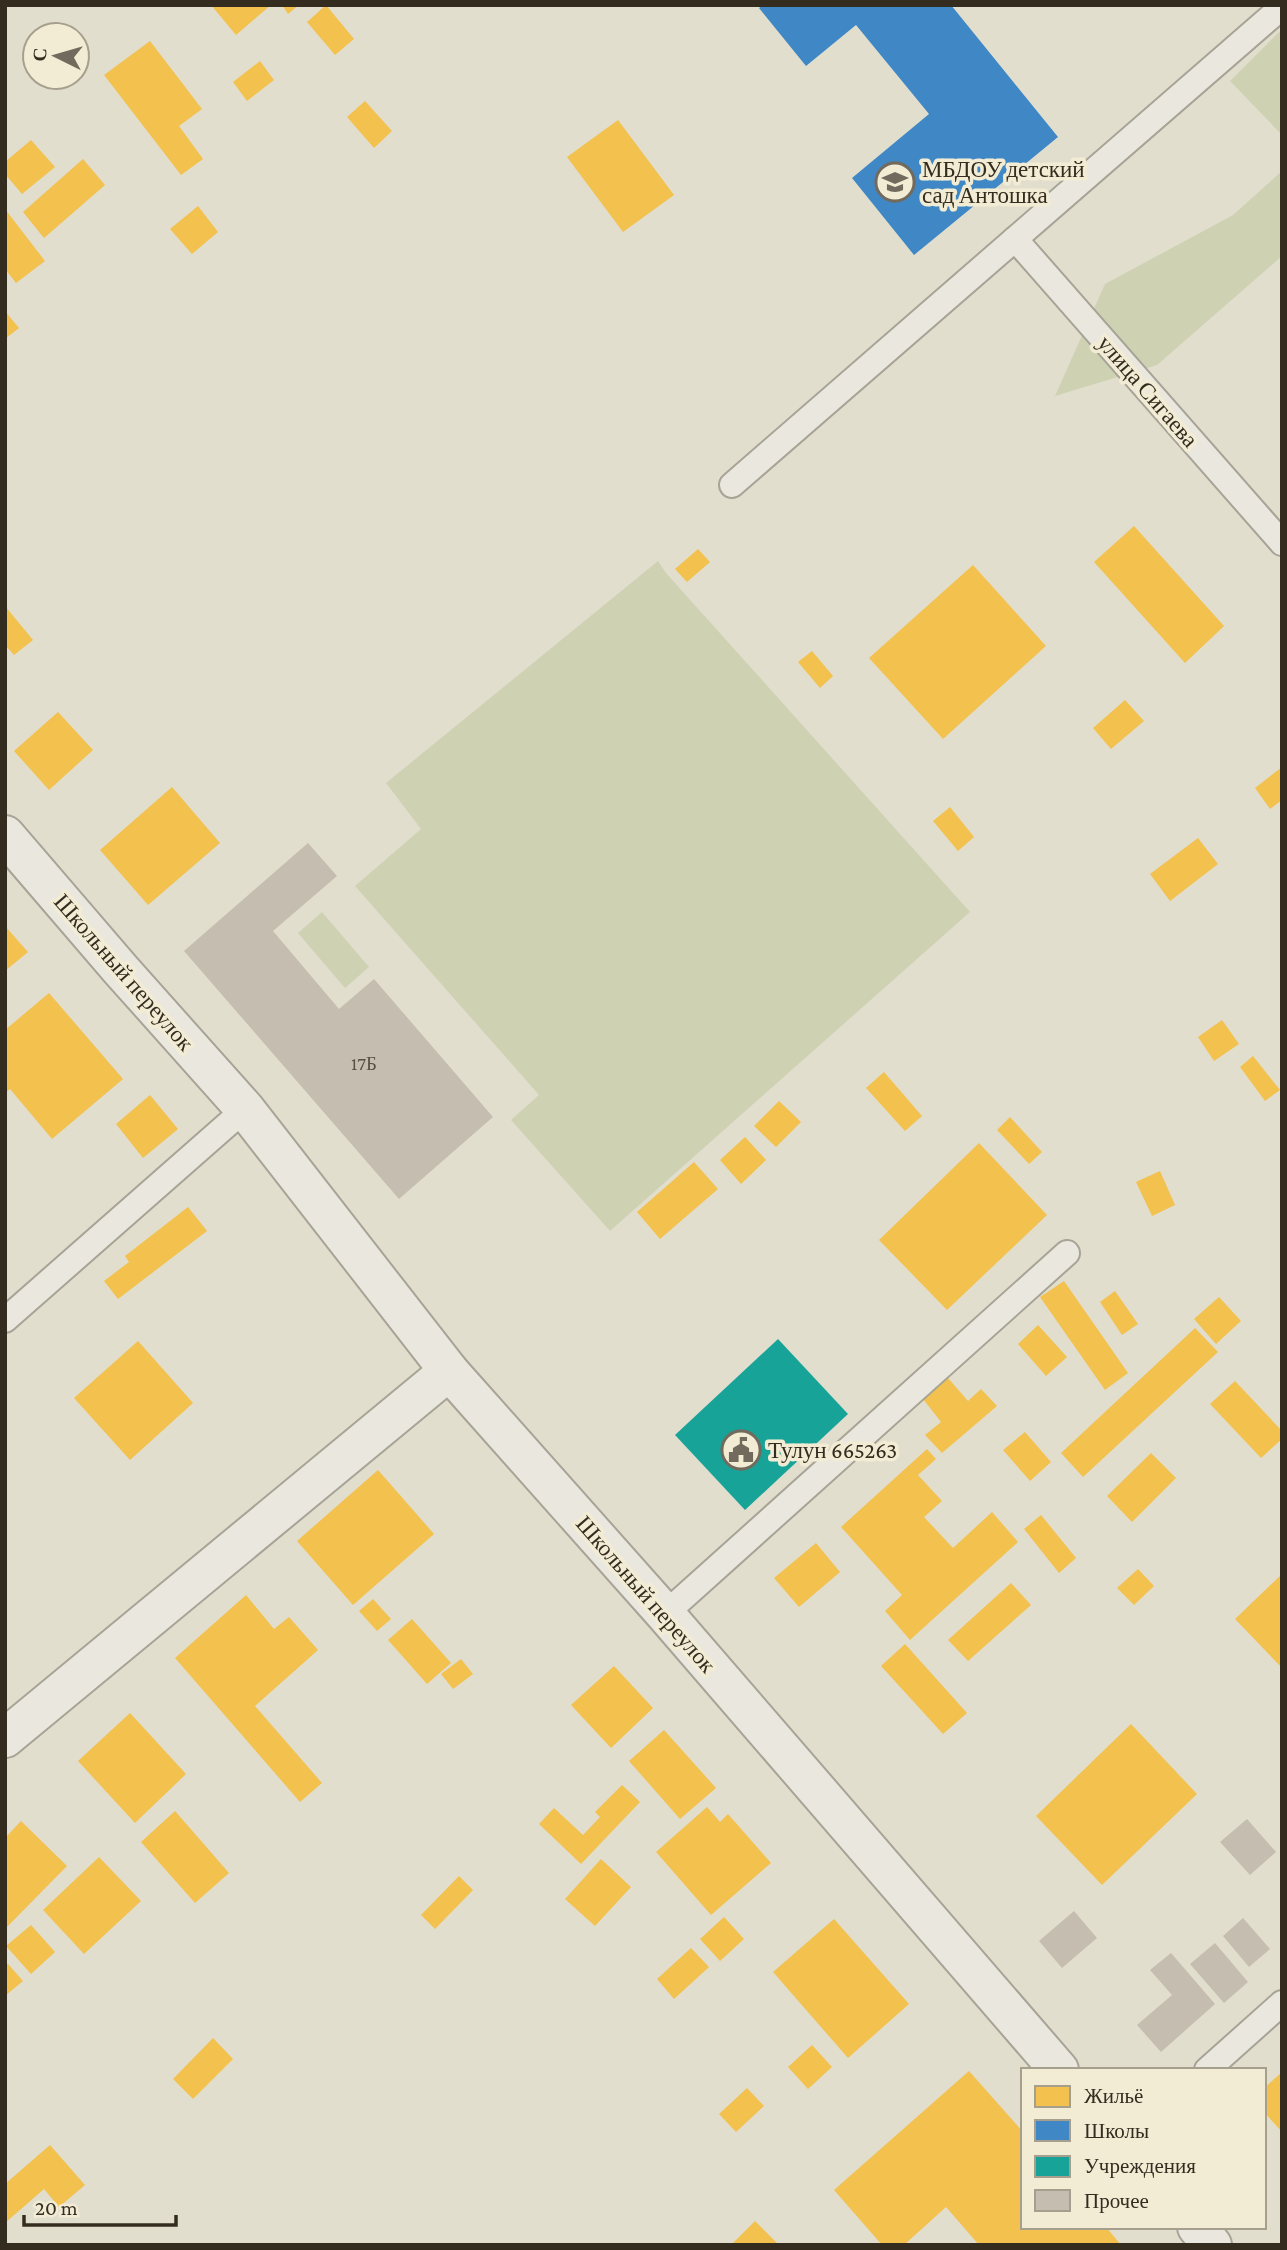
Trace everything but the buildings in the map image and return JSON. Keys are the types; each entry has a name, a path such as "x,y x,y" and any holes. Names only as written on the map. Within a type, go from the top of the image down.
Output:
{"street":[{"name":"Школьный переулок","path":"5,835 245,1109 449,1371 665,1614 1057,2068"},
{"path":"5,1738 449,1371"},
{"path":"1199,2229 1212,2245"}],"lane":[{"path":"732,485 1282,7"},
{"name":"улица Сигаева","path":"1015,239 1279,534"},
{"path":"5,1320 245,1109"},
{"path":"665,1614 1067,1253"},
{"path":"1209,2068 1282,2003"}],"green space":[{"path":"1282,29 1282,135 1230,81"},
{"path":"1282,171 1282,256 1157,365 1055,396 1105,284 1233,215"},
{"path":"658,561 970,912 610,1231 511,1120 539,1095 355,886 421,829 386,783"},
{"path":"322,912 369,967 345,988 298,933"}],"place":[{"name":"МБДОУ детский сад Антошка","path":"895,182"},
{"name":"Тулун 665263","path":"741,1450"}]}
